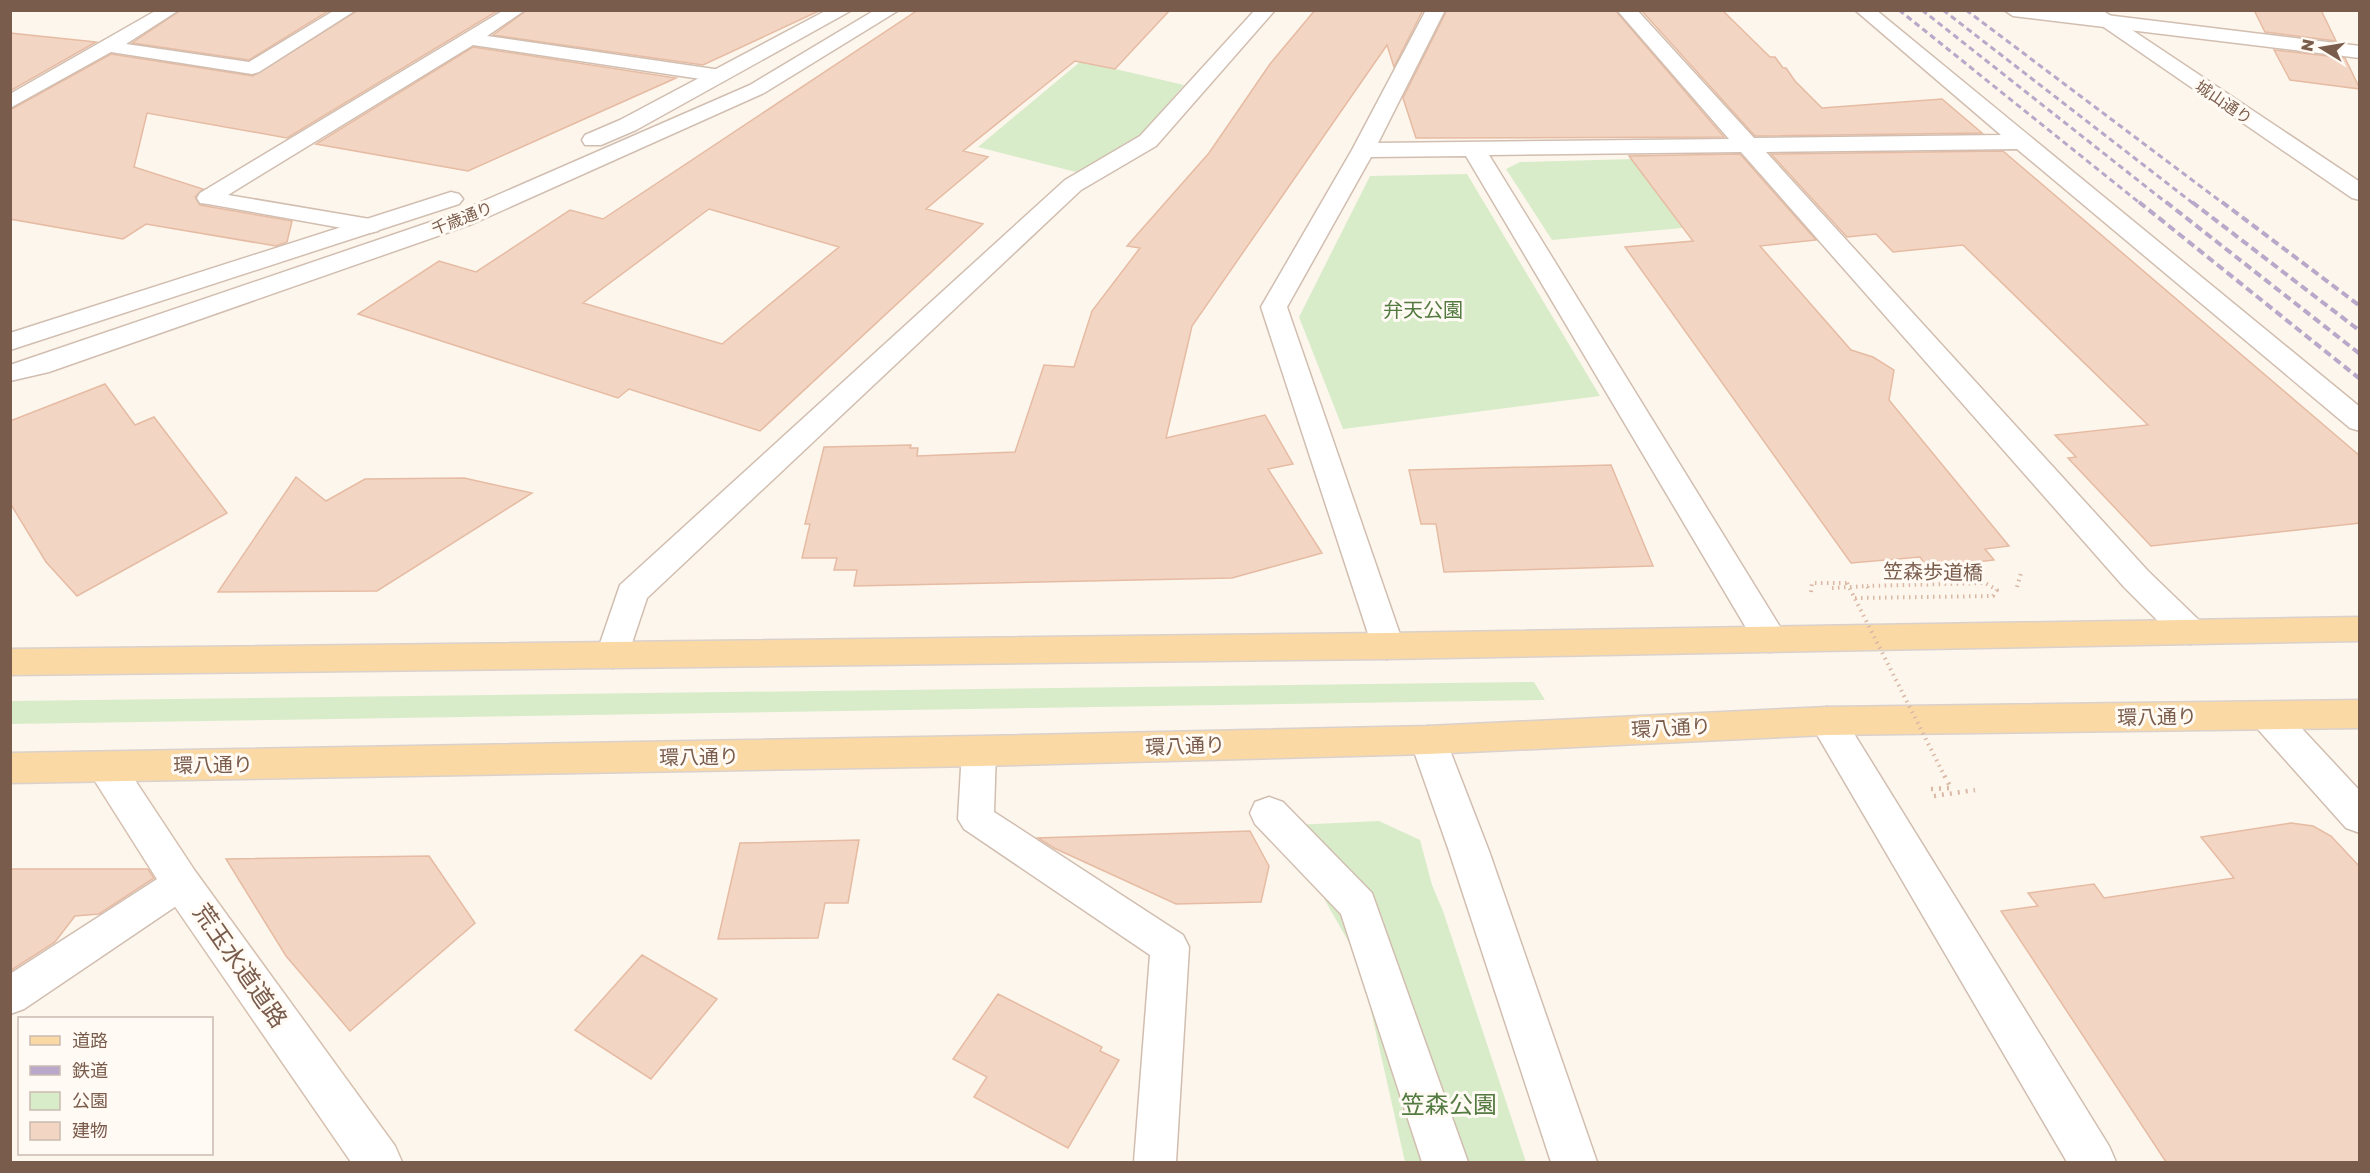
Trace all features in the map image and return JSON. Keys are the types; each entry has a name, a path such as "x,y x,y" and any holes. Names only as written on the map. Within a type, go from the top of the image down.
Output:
{"main road":[{"path":"10,662 1387,646 2360,629"},
{"name":"環八通り","path":"10,768 978,751 1428,740 1827,721 2360,714"}],"street":[{"name":"千歳通り","path":"10,342 463,195 627,125 843,10"},
{"name":"千歳通り","path":"10,373 39,366 494,206 648,141 757,89 890,10"},
{"path":"613,655 632,593 1073,185 1148,141 1266,10"},
{"path":"1387,646 1274,307 1363,150 1436,10"},
{"path":"1626,10 2128,570 2190,632"},
{"path":"1864,10 2020,142 2360,422"},
{"path":"2013,10 2219,27 2360,52"},
{"name":"城山通り","path":"2096,16 2360,193"},
{"path":"1363,150 2020,142"},
{"path":"1474,150 1770,639"},
{"path":"2268,716 2360,817"},
{"path":"1827,721 2093,1162"},
{"path":"1428,740 1469,851 1574,1162"},
{"name":"荒玉水道道路","path":"106,767 181,883 379,1162"},
{"path":"1269,813 1358,905 1445,1162"}],"lane":[{"path":"10,102 112,47 171,10"},
{"path":"112,47 252,68 348,10"},
{"path":"369,226 208,198 516,10"},
{"path":"471,39 721,76"},
{"path":"978,751 976,819 1170,947 1155,1162"},
{"path":"10,996 181,883"}],"path":[{"path":"1829,583 1847,583 1951,788"},
{"name":"笠森歩道橋","path":"1855,598 1993,596 1997,590 1985,583 1867,586"},
{"path":"1926,797 1975,790"}],"green space":[{"path":"1081,61 1184,85 1137,139 1076,172 978,147"},
{"path":"1634,159 1682,228 1552,240 1506,169 1520,162"},
{"name":"弁天公園","path":"1467,174 1600,396 1343,429 1299,317 1370,176"},
{"path":"1534,682 1545,700 10,724 11,701"},
{"name":"笠森公園","path":"1379,821 1420,840 1432,885 1443,911 1526,1162 1405,1162 1360,962 1314,881 1293,825"}],"building":[{"path":"181,10 330,10 249,60 132,43"},
{"path":"358,10 499,10 287,138 147,113 134,167 203,189 195,197 200,205 292,221 287,242 276,246 146,224 123,239 10,219 10,110 111,54 253,76"},
{"path":"527,10 821,10 703,65 493,35"},
{"path":"918,10 1170,10 1115,69 1075,61 963,151 988,157 926,209 983,224 760,431 629,389 618,398 358,314 439,261 476,272 570,210 603,219","holes":["709,209 839,247 722,344 583,303"]},
{"path":"1315,10 1423,10 1394,67 1387,45 1192,326 1166,438 1265,415 1293,464 1268,469 1322,553 1232,578 854,586 857,570 834,570 837,558 802,558 810,524 805,524 824,447 911,445 910,448 918,448 917,456 1015,452 1044,365 1074,367 1092,311 1140,248 1127,246 1209,153 1270,64"},
{"path":"1447,10 1615,10 1724,137 1416,138 1403,98"},
{"path":"1641,10 1722,10 1770,57 1775,57 1822,108 1942,99 1982,133 1755,136"},
{"path":"2254,10 2321,10 2336,41 2265,32"},
{"path":"10,33 96,42 10,91"},
{"path":"473,47 676,78 468,171 316,144"},
{"path":"2274,50 2345,58 2360,89 2290,80"},
{"path":"2003,151 2360,456 2360,523 2151,546 2068,458 2076,457 2055,435 2148,425 1963,245 1893,252 1876,234 1847,237 1771,154"},
{"path":"1740,154 1816,240 1760,246 1851,350 1873,357 1894,370 1889,400 2009,546 1985,549 1994,560 1928,568 1920,557 1851,563 1625,247 1693,241 1629,156"},
{"path":"105,384 135,425 154,417 227,513 77,596 46,562 10,503 10,421"},
{"path":"1611,465 1653,566 1444,572 1436,524 1421,524 1409,470"},
{"path":"296,477 326,501 365,479 464,478 532,493 377,591 218,592"},
{"path":"2291,823 2313,826 2331,836 2360,867 2360,1162 2166,1162 2001,911 2038,906 2028,893 2094,884 2104,898 2234,878 2201,837"},
{"path":"1250,831 1269,866 1261,902 1176,904 1054,848 1038,838"},
{"path":"859,840 848,903 825,903 818,938 718,939 740,843"},
{"path":"429,856 475,923 350,1031 286,956 226,859"},
{"path":"10,869 148,869 154,878 99,914 75,916 55,942 10,971"},
{"path":"642,955 717,999 651,1079 575,1030"},
{"path":"998,994 1102,1047 1100,1051 1119,1060 1068,1148 974,1097 987,1077 953,1059"}],"railway":[{"path":"1899,10 2141,204"},
{"path":"1922,10 2168,204"},
{"path":"1943,10 2194,204"},
{"path":"1966,10 2224,204"},
{"path":"2139,202 2360,379"},
{"path":"2166,202 2360,354"},
{"path":"2192,202 2360,331"},
{"path":"2222,202 2360,306"}]}
